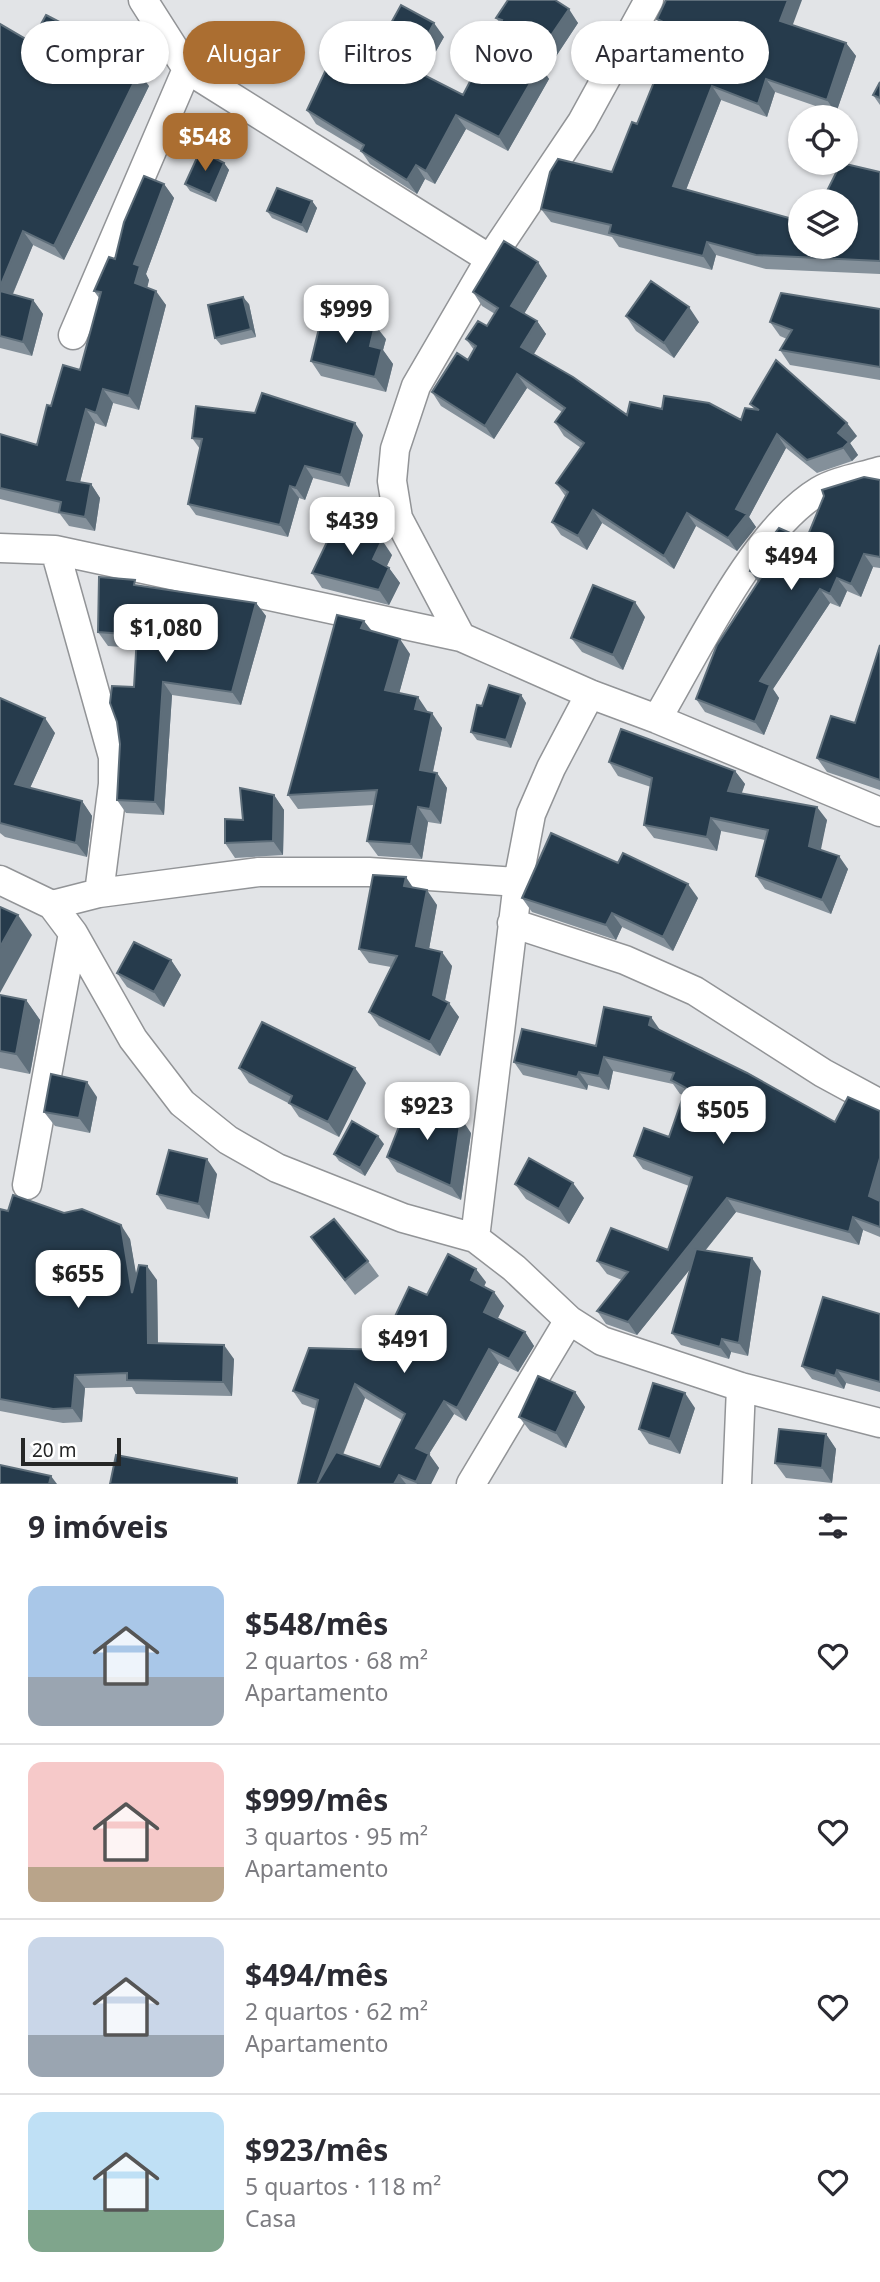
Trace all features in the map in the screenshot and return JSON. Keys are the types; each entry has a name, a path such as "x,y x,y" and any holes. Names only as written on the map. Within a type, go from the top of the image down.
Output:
{"street":[{"path":"142,0 183,63"},
{"path":"461,638 398,518 392,481 395,449 412,396 490,258 582,122 649,0"},
{"path":"73,335 183,78"},
{"path":"211,84 490,258"},
{"path":"657,719 752,558 794,508 821,490 880,471"},
{"path":"0,548 55,550 461,638 590,694 880,812"},
{"path":"55,550 113,757 113,784 99,893"},
{"path":"475,1238 512,923 531,814 551,768 590,694"},
{"path":"52,905 99,893 259,872 369,872 518,882"},
{"path":"0,880 52,905 73,933 133,1039 182,1103 228,1140 277,1168 403,1219 475,1238 514,1268 569,1320 602,1341 741,1387 880,1423"},
{"path":"512,923 625,960 695,991 823,1073 880,1104"},
{"path":"27,1185 73,933"},
{"path":"471,1484 569,1320"},
{"path":"737,1484 741,1387"}],"building":[{"path":"508,0 555,0 569,9 557,27 557,21 501,21 496,18"},
{"path":"666,0 788,0 780,21 846,43 827,100 769,80 769,21 657,19"},
{"path":"401,5 430,21 392,21"},
{"path":"46,15 58,21 43,21"},
{"path":"0,24 21,36 21,84 133,84 54,246 23,231 0,287"},
{"path":"436,81 463,95 469,84 530,84 499,137 456,115 426,171 416,165 407,180 361,151 364,145 307,110 319,84 436,84"},
{"path":"880,82 880,98 873,95"},
{"path":"653,84 764,84 758,104 712,86 673,186 788,218 788,257 756,255 707,242 703,256 609,233 611,225 541,209 550,172 558,159 612,172 632,122 637,124"},
{"path":"200,151 224,163 210,195 185,184"},
{"path":"858,167 880,172 880,261 839,259 858,259 858,189 828,189 835,175 858,175"},
{"path":"144,176 164,184 134,264 140,266 135,283 156,291 129,396 103,389 96,413 86,409 67,480 91,484 85,517 59,512 61,502 0,488 0,434 37,445 47,405 51,406 63,365 80,370 101,292 94,291 109,257 115,259 124,222"},
{"path":"277,188 312,201 302,225 267,211"},
{"path":"504,241 538,262 511,306 537,321 521,347 573,377 627,415 630,402 662,409 664,396 709,403 741,420 745,408 759,410 750,404 776,360 847,423 838,433 849,442 843,448 807,460 777,434 736,509 747,514 728,538 687,513 664,556 593,510 578,536 552,522 568,492 556,483 584,443 555,422 565,408 517,374 485,426 432,392 457,353 468,360 476,346 466,339 478,321 487,326 498,308 473,292"},
{"path":"651,281 689,307 664,343 626,316"},
{"path":"0,291 33,300 23,342 0,336"},
{"path":"781,293 880,309 880,367 780,350 792,330 770,322"},
{"path":"243,297 251,329 215,338 208,305"},
{"path":"323,312 375,325 370,346 382,349 375,377 311,361"},
{"path":"262,393 355,423 341,475 305,466 296,488 290,486 280,525 188,504 202,439 192,438 196,406 255,413"},
{"path":"864,477 880,480 880,557 864,554 851,584 837,578 830,594 820,589 760,681 770,685 755,722 696,699 717,645 762,576 750,571 757,556 779,528 806,540 824,496 822,490"},
{"path":"338,519 382,540 373,559 389,568 379,590 312,573"},
{"path":"99,577 135,580 134,585 256,603 232,692 163,682 155,802 117,800 120,744 117,722 110,703 112,686 134,687 137,635 98,632"},
{"path":"593,585 635,602 613,655 571,638"},
{"path":"337,615 364,621 361,628 400,639 385,690 418,697 415,709 432,713 420,770 437,773 430,809 418,807 411,844 367,841 377,790 288,795"},
{"path":"880,645 880,780 817,758 831,716 855,723"},
{"path":"489,685 521,695 506,740 471,732 477,705 482,706"},
{"path":"0,698 45,718 15,784 82,801 76,843 0,823"},
{"path":"621,729 735,771 728,791 817,807 809,846 839,856 822,900 756,876 768,830 711,818 707,837 644,825 652,778 609,762"},
{"path":"240,788 274,795 273,841 225,843 225,819 243,820"},
{"path":"551,833 618,863 623,853 688,884 663,937 612,913 606,925 522,898"},
{"path":"373,875 406,877 404,886 427,890 416,946 442,952 433,995 449,1003 430,1042 369,1012 397,956 359,949"},
{"path":"0,907 18,915 0,947"},
{"path":"134,942 171,960 154,992 117,973"},
{"path":"0,995 26,1000 16,1054 0,1051"},
{"path":"604,1007 651,1017 649,1025 747,1073 835,1122 848,1097 880,1111 880,1158 869,1196 880,1201 880,1227 853,1217 849,1232 727,1198 628,1322 597,1311 628,1272 597,1261 611,1228 668,1250 692,1177 634,1156 644,1128 669,1137 686,1088 671,1080 674,1073 604,1057 599,1076 579,1072 577,1077 514,1062 522,1029 596,1046"},
{"path":"262,1022 355,1068 328,1122 289,1103 292,1096 239,1068"},
{"path":"51,1074 87,1082 79,1118 44,1112"},
{"path":"409,1101 461,1118 451,1186 387,1157"},
{"path":"352,1121 378,1136 360,1168 334,1154"},
{"path":"169,1150 207,1159 199,1204 157,1194"},
{"path":"529,1158 573,1183 559,1209 515,1184"},
{"path":"13,1195 64,1213 82,1209 121,1225 132,1293 139,1265 147,1266 148,1343 224,1345 223,1382 127,1380 127,1373 75,1375 72,1408 53,1409 0,1399 0,1209 8,1211"},
{"path":"334,1219 368,1261 345,1280 311,1237"},
{"path":"696,1249 752,1258 739,1343 722,1339 720,1347 672,1333"},
{"path":"448,1254 476,1269 471,1280 494,1292 484,1312 525,1332 509,1359 489,1349 457,1408 444,1401 416,1448 429,1454 416,1482 399,1475 394,1484 298,1484 318,1400 293,1391 309,1348 389,1350 406,1357 387,1333 409,1287 427,1295","holes":["355,1384 405,1414 380,1467 336,1452 317,1484"]},
{"path":"823,1297 880,1314 880,1382 837,1370 835,1376 802,1366"},
{"path":"538,1376 575,1392 556,1433 519,1417"},
{"path":"653,1383 685,1393 670,1439 639,1429"},
{"path":"779,1429 826,1434 822,1468 775,1463"},
{"path":"116,1455 237,1478 237,1484 110,1484"},
{"path":"0,1465 51,1476 49,1484 0,1484"}]}
